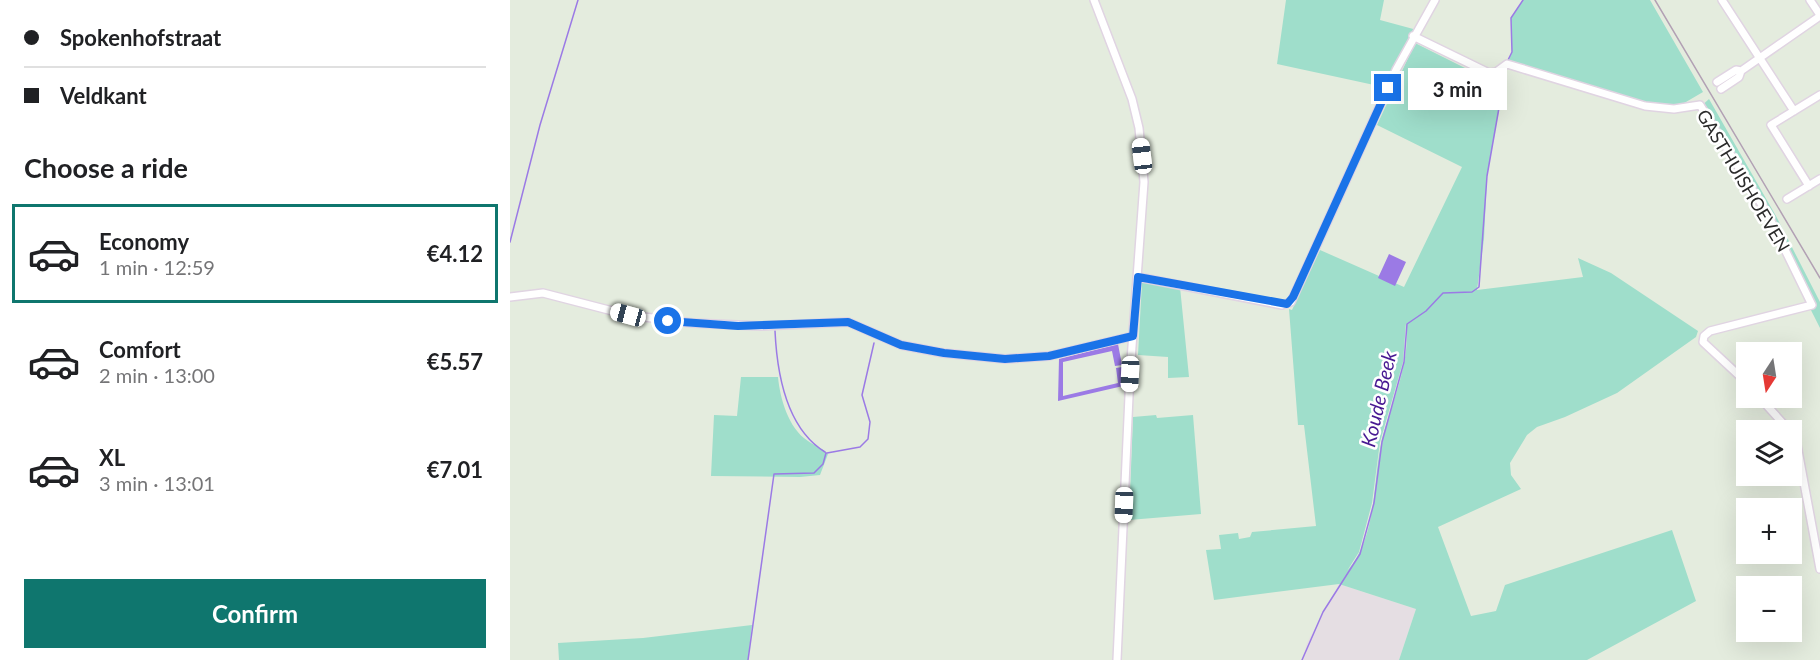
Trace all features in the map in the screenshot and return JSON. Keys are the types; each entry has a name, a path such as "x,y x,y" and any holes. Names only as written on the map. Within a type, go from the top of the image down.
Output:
{"street":[{"path":"1094,0 1132,99 1139,128 1144,182 1133,336 1117,660"},
{"path":"1138,277 1282,305 1291,302 1413,36 1435,0"},
{"path":"1722,0 1792,112"},
{"path":"1719,86 1736,70 1741,71 1820,16 1810,0"},
{"name":"GASTHUISHOEVEN","path":"1413,36 1489,73 1496,72 1507,64 1645,106 1674,110 1700,105 1768,215 1812,304 1710,331 1704,336 1703,342 1736,373"},
{"path":"1809,186 1771,125 1820,95"},
{"path":"1787,199 1820,179"},
{"path":"510,297 543,293 628,315 692,323 749,326 848,322 901,345 944,353 1005,359 1049,356 1133,336"},
{"path":"1769,408 1779,420"},
{"path":"1802,472 1820,569"}],"shaded area":[{"path":"1286,0 1384,0 1380,20 1417,30 1388,88 1277,64"},
{"path":"1523,0 1650,0 1703,92 1674,109 1663,109 1507,64 1512,52 1511,18"},
{"path":"1415,43 1503,87 1487,176 1484,239 1477,290 1583,277 1578,258 1611,273 1698,331 1696,337 1617,393 1537,427 1527,435 1510,463 1511,475 1521,489 1438,527 1471,616 1496,611 1505,585 1672,530 1696,601 1587,660 1399,660 1416,609 1339,584 1214,600 1206,550 1221,549 1219,535 1238,533 1239,539 1250,537 1252,532 1316,526 1304,425 1298,425 1289,309 1292,310 1320,250 1404,287 1462,167 1377,125","holes":["1406,323 1407,338 1400,382 1382,439 1369,525 1364,542 1357,557 1347,571 1359,552 1372,503 1380,442 1403,362"]},
{"path":"1709,99 1776,216 1820,302 1820,328 1764,217 1698,109"},
{"path":"1389,254 1406,262 1395,286 1378,278"},
{"path":"1145,280 1180,287 1189,377 1168,378 1168,357 1138,355 1142,282"},
{"path":"1118,344 1122,365 1115,366 1112,351 1063,362 1063,396 1118,383 1116,368 1122,367 1123,386 1058,401 1059,359"},
{"path":"741,377 778,377 783,403 790,421 801,435 828,454 820,475 800,477 711,476 714,415 737,416"},
{"path":"1156,415 1157,418 1193,415 1201,514 1129,520 1133,417"},
{"path":"1339,584 1416,609 1399,660 1302,660 1307,643"},
{"path":"752,625 748,660 559,660 558,643 643,638"}],"waterway":[{"path":"510,242 540,125 578,0"},
{"name":"Koude Beek","path":"1508,60 1512,52 1511,18 1523,0"},
{"name":"Koude Beek","path":"1302,660 1323,612 1360,554 1374,503 1382,442 1404,362 1407,324 1426,311 1443,293 1472,292 1479,287 1487,176 1506,68"},
{"path":"775,331 778,365 786,399 801,429 825,452"},
{"path":"827,453 860,447 868,439 870,422 862,395 874,343"},
{"path":"748,660 774,474 814,473 823,464 826,453"}],"railway":[{"path":"1655,0 1820,278"}],"route":[{"path":"668,321 738,326 848,322 901,345 944,353 1027,359 1059,354 1133,336 1138,277 1282,305 1287,304 1291,302 1388,88"}]}
